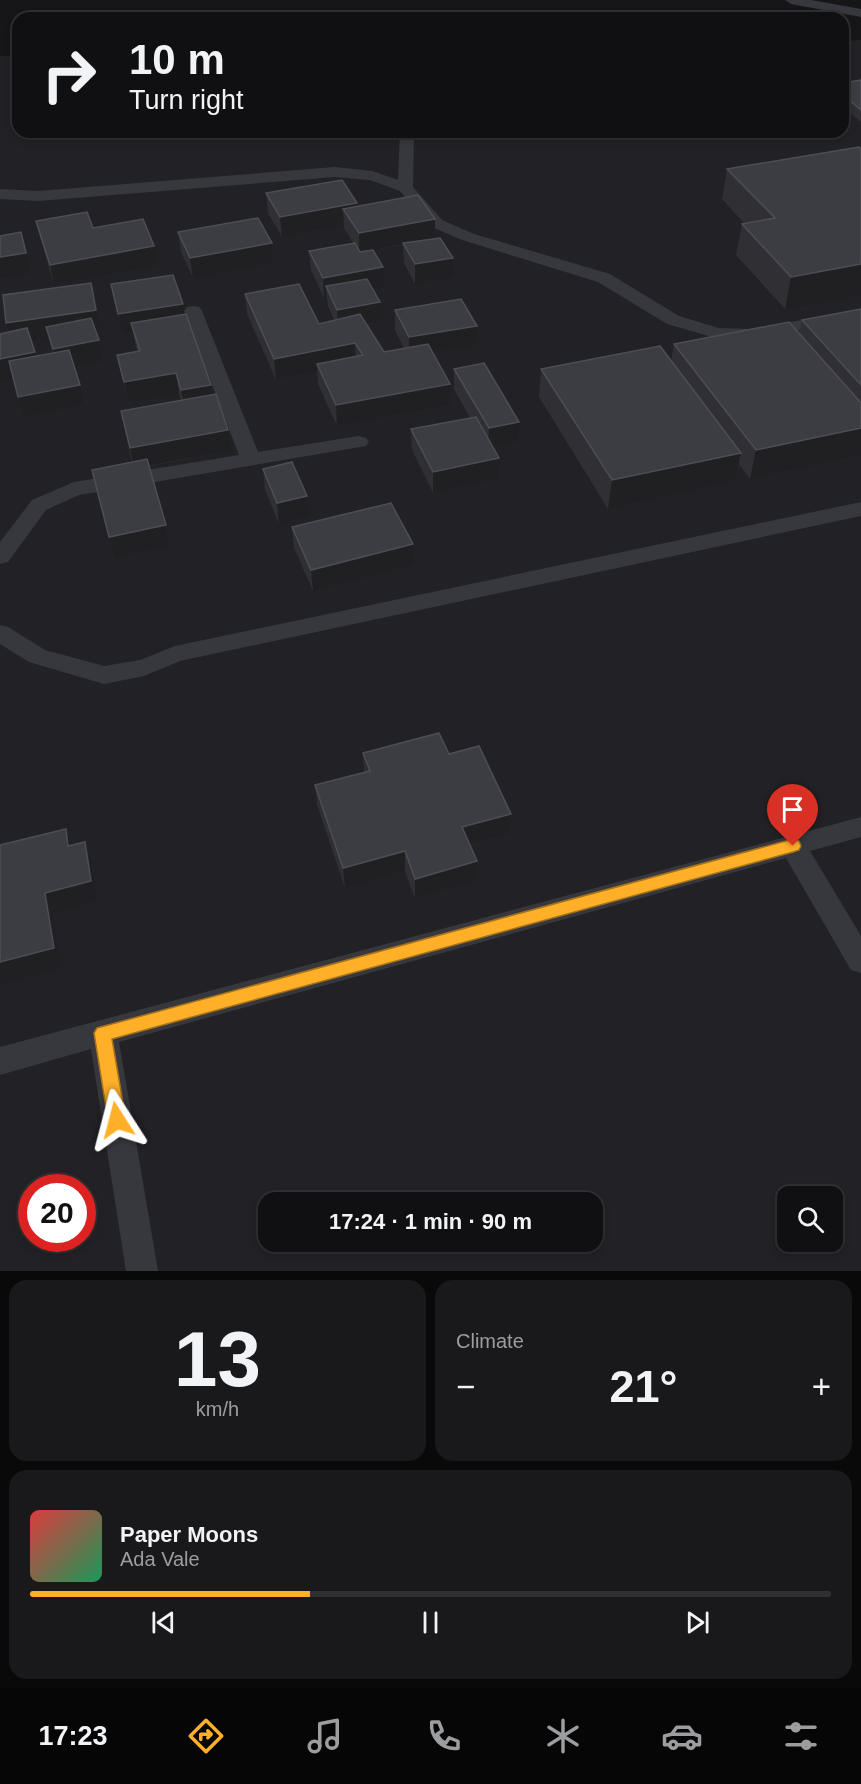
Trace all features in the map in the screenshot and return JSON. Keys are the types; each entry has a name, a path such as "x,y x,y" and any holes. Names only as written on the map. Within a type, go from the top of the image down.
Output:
{"lane":[{"path":"791,0 861,13"},
{"path":"405,188 406,138"},
{"path":"0,194 38,196 335,172 372,176 405,188 436,223 468,237 604,278 673,320 718,333 752,334 861,314"},
{"path":"193,311 251,460"},
{"path":"0,557 39,505 74,489 359,442"},
{"path":"0,633 38,656 104,675 144,668 175,654 861,509"},
{"path":"0,1061 861,827"},
{"path":"793,846 861,961"},
{"path":"103,1033 142,1271"}],"shaded area":[{"path":"861,40 861,1271 0,1271 0,56 12,56 12,138 849,138 849,41"}],"building":[{"path":"861,80 861,110 849,100 849,82"},
{"path":"859,147 861,149 861,264 791,277 742,224 775,218 727,169"},
{"path":"342,180 357,203 280,217 266,193"},
{"path":"418,195 435,219 359,233 343,209"},
{"path":"87,212 93,228 143,219 154,246 50,265 36,221"},
{"path":"258,218 272,243 190,258 178,232"},
{"path":"21,232 26,253 0,257 0,236"},
{"path":"440,238 453,258 415,264 403,243"},
{"path":"355,243 360,252 373,250 383,267 323,278 309,251"},
{"path":"173,275 183,304 118,314 111,284"},
{"path":"367,279 380,302 337,310 326,286"},
{"path":"91,283 96,310 6,323 3,295"},
{"path":"299,284 319,324 360,314 384,352 428,344 450,384 336,405 317,364 363,355 355,343 274,359 245,294"},
{"path":"461,299 477,326 409,337 395,310"},
{"path":"861,309 861,385 802,320"},
{"path":"186,314 211,385 181,390 176,373 124,382 117,355 140,351 131,323"},
{"path":"91,318 99,340 53,349 46,327"},
{"path":"789,322 861,403 861,428 756,450 674,344"},
{"path":"27,328 35,352 0,359 0,334"},
{"path":"660,346 741,453 612,480 541,369"},
{"path":"69,350 80,385 18,397 9,361"},
{"path":"484,363 519,422 489,428 454,369"},
{"path":"216,394 228,430 130,448 121,411"},
{"path":"476,417 499,458 433,472 411,429"},
{"path":"147,459 166,525 109,537 92,470"},
{"path":"292,462 307,496 277,503 263,469"},
{"path":"391,503 413,544 311,570 292,527"},
{"path":"439,733 449,754 479,746 511,814 462,827 477,861 415,879 405,851 343,868 315,785 370,771 363,753"},
{"path":"66,829 68,846 85,842 91,881 45,893 54,948 0,962 0,845"}],"route":[{"path":"117,1120 103,1033 793,846"}]}
